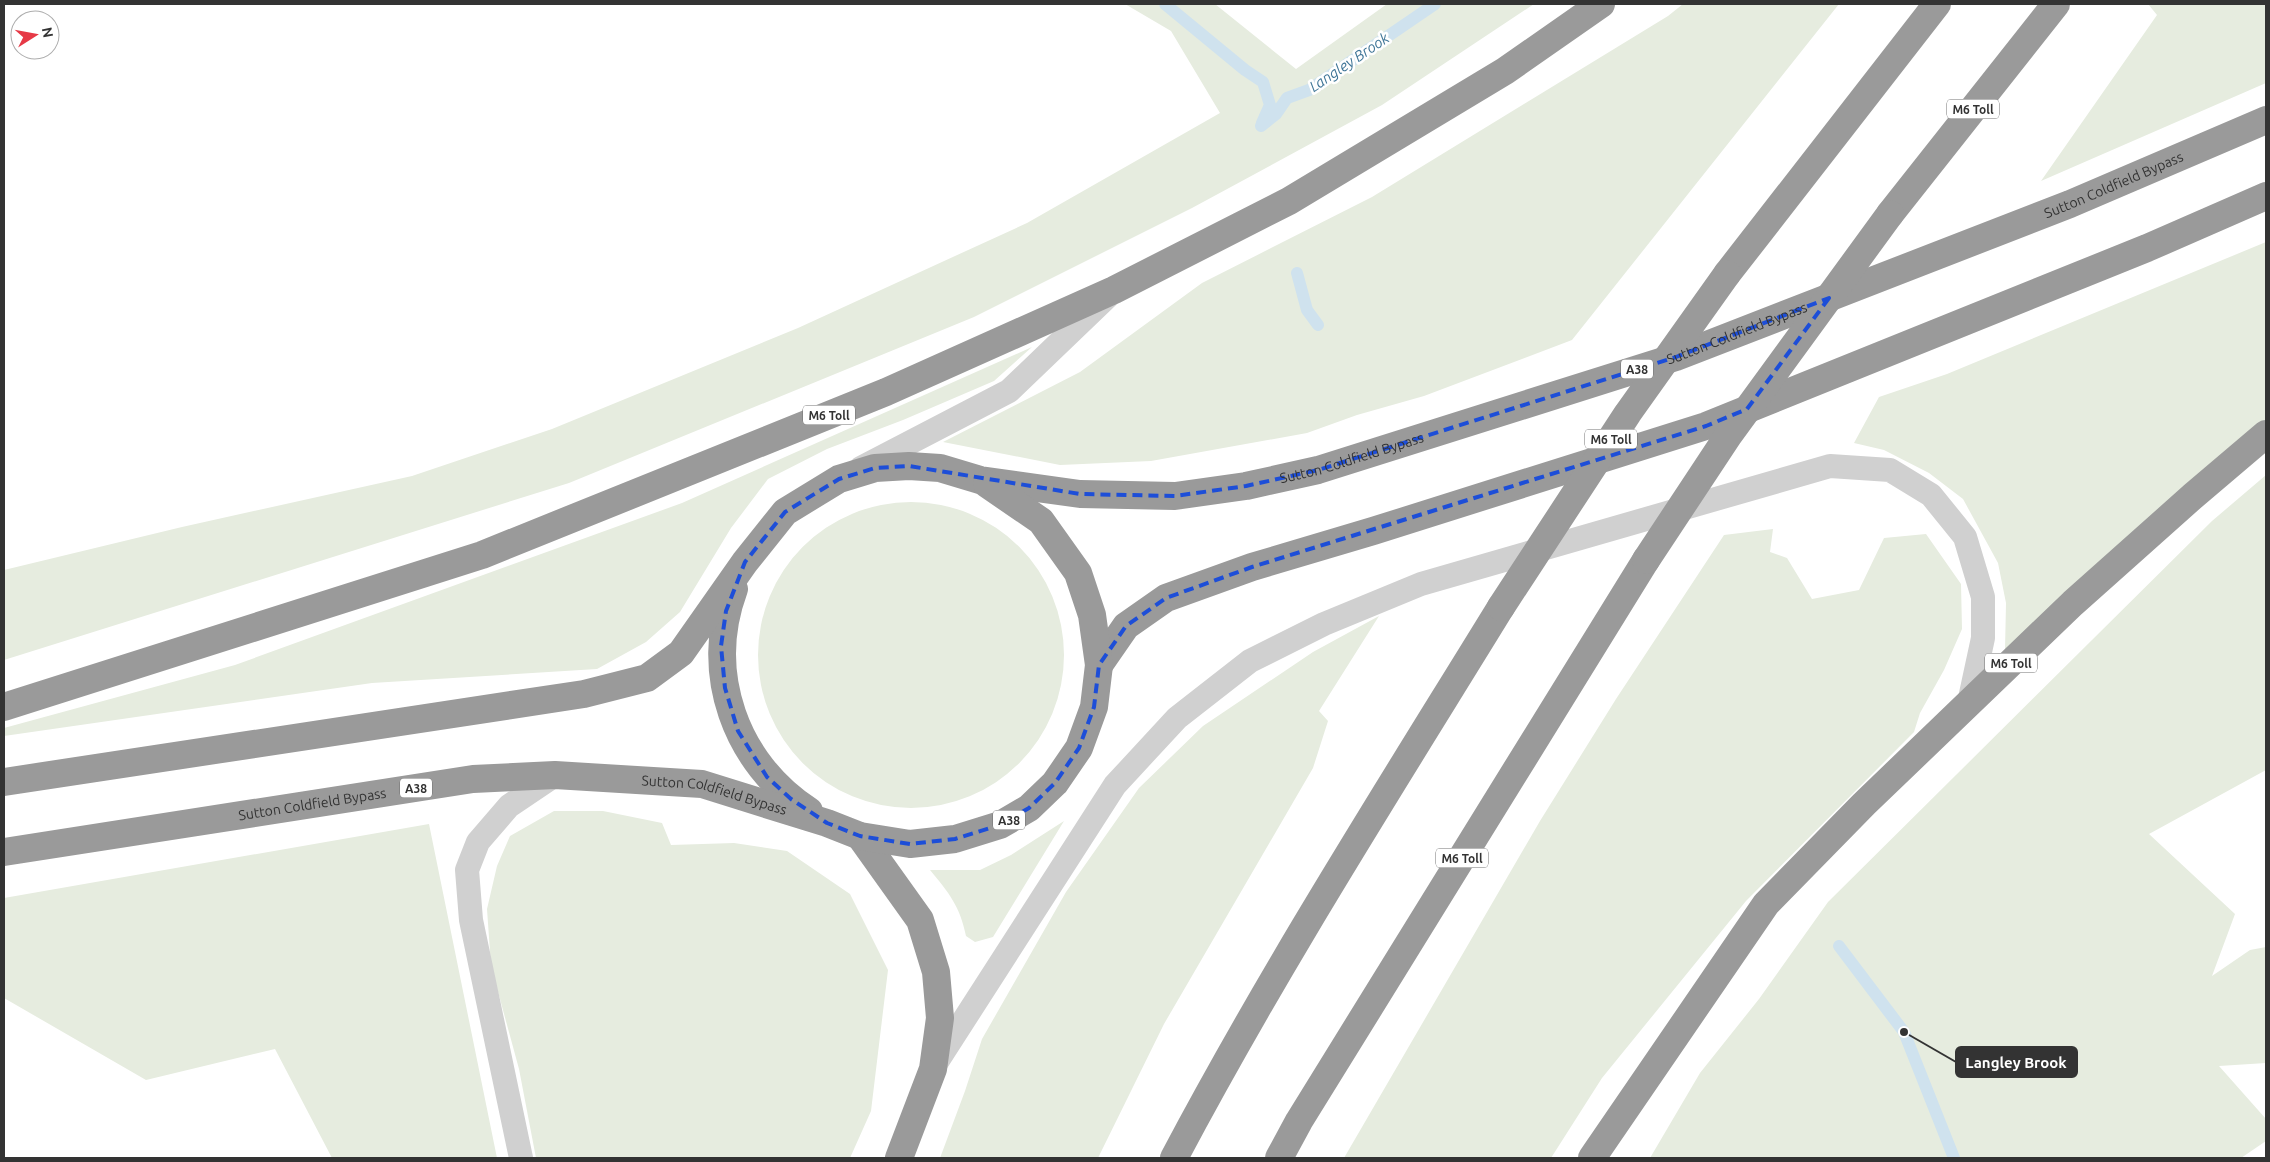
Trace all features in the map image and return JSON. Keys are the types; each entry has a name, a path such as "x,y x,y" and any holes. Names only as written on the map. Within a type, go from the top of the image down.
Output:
{"highway":[{"name":"M6 Toll","path":"4,706 482,555 886,392 1114,290 1289,201 1504,71 1601,4"},
{"name":"M6 Toll","path":"1174,1158 1225,1060 1318,904 1501,606 1628,413 1727,274 1937,4"},
{"name":"M6 Toll","path":"1279,1158 1299,1121 1646,560 1728,436 1890,214 2056,4"},
{"name":"Sutton Coldfield Bypass","path":"4,782 584,694 647,678 682,653 745,562 784,512 839,479 876,468 909,466 940,468 980,480 1080,494 1175,496 1246,486 1318,470 1676,357 2070,204 2266,120"},
{"name":"Sutton Coldfield Bypass","path":"1099,665 1126,626 1166,598 1252,567 1373,532 1706,426 2147,248 2266,196"},
{"name":"M6 Toll","path":"1592,1158 1766,904 1864,804 2094,584 2192,496 2266,434"},
{"name":"Sutton Coldfield Bypass","path":"4,852 473,779 555,775 702,784 827,823 860,836 910,844 955,839 1000,825 1029,808 1056,784 1079,748 1094,707 1099,665 1092,615 1078,573 1041,521 980,480"},
{"name":"Sutton Coldfield Bypass","path":"745,562 726,611 721,646 725,688 738,732 767,777 791,799 827,823"},
{"path":"860,836 920,920 936,972 940,1018 932,1069 900,1158"}],"lane":[{"path":"839,479 1009,390 1114,290"},
{"path":"932,1069 1115,785 1176,718 1250,661 1324,624 1421,584 1830,466 1890,470 1931,495 1965,537 1983,597 1983,638 1969,704"},
{"path":"521,1158 471,920 467,870 478,842 509,806 555,775"}],"highlighted area":[{"path":"1829,298 1747,409 1706,426 1252,567 1166,598 1126,626 1099,665 1094,707 1079,748 1055,783 1029,808 1000,825 955,839 910,844 860,836 827,823 791,799 767,777 738,731 725,688 721,646 726,611 745,562 785,512 839,479 875,468 909,466 1080,494 1175,496 1246,486 1318,470 1676,357"}],"shaded area":[{"path":"1125,4 1215,4 1296,69 1387,4 1534,4 1382,105 1192,208 974,317 569,483 4,660 4,570 182,527 412,476 552,429 798,328 1027,223 1220,113 1171,31"},
{"path":"1683,4 1839,4 1572,340 1424,396 1357,415 1307,433 1151,461 1060,465 943,442 1080,372 1202,283 1372,197 1668,16"},
{"path":"2148,4 2266,4 2266,83 2041,181 2157,15"},
{"path":"2266,242 2266,420 2005,650 2006,603 1998,563 1963,499 1929,473 1884,450 1854,443 1879,397 1947,374"},
{"path":"1032,347 994,381 903,420 827,449 768,479 731,528 680,612 646,642 597,669 372,683 4,736 4,728 235,665 682,503"},
{"path":"2266,475 2266,770 2149,834 2235,914 2212,976 2250,950 2266,947 2266,1063 2219,1066 2266,1119 2266,1141 2241,1158 1650,1158 1700,1073 1759,999 1828,902 2212,521"},
{"path":"911,502 941,505 969,514 996,528 1019,547 1038,570 1052,597 1061,625 1064,655 1061,685 1052,713 1038,740 1019,763 996,782 969,796 941,805 911,808 881,805 853,796 826,782 803,763 784,740 770,713 761,685 758,655 761,625 770,597 784,570 803,547 826,528 853,514 881,505"},
{"path":"1773,529 1770,552 1787,558 1812,599 1859,590 1884,538 1926,534 1961,584 1962,629 1944,670 1920,713 1914,732 1746,901 1602,1078 1551,1158 1344,1158 1540,821 1616,699 1724,535"},
{"path":"1379,616 1319,711 1328,721 1313,768 1164,1024 1098,1158 940,1158 982,1039 1066,892 1139,788 1203,726 1313,652"},
{"path":"554,811 603,811 662,823 671,845 734,843 787,851 850,894 888,970 871,1111 850,1158 536,1158 519,1069 491,966 487,909 497,866 510,836"},
{"path":"1064,821 993,937 975,942 966,936 961,916 953,900 930,870 980,870 1011,855"},
{"path":"429,824 497,1158 332,1158 275,1049 146,1080 4,998 4,898"}],"waterway":[{"name":"Langley Brook","path":"1165,4 1245,70 1263,82 1270,105 1262,123"},
{"name":"Langley Brook","path":"1261,126 1276,114 1287,98 1309,90 1435,4"},
{"name":"Langley Brook","path":"1297,273 1307,310 1318,325"},
{"name":"Langley Brook","path":"1839,946 1904,1032 1954,1158"}],"place":[{"name":"Langley Brook","path":"1904,1032"}]}
